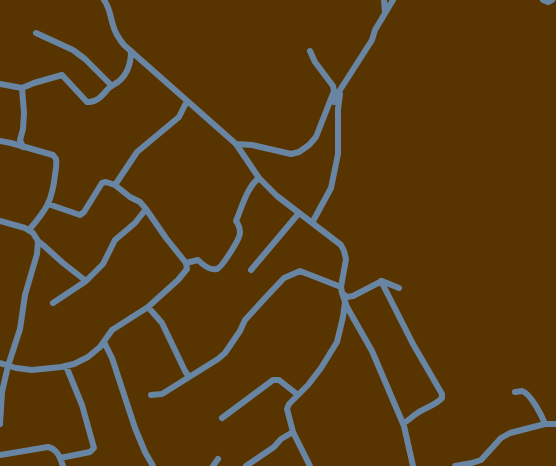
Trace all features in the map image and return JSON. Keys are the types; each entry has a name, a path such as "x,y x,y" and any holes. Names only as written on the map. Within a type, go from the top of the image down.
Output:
{"street":[{"path":"104,0 107,5 112,24 119,38 166,83 187,101 192,103 236,144 259,178 277,196 341,245 346,259 341,290 345,302 372,351 403,423 414,466"},
{"path":"384,0 385,12"},
{"path":"318,130 326,120 340,90 372,40 375,30 393,0"},
{"path":"548,1 556,1"},
{"path":"36,33 73,50 85,59 112,86"},
{"path":"0,84 22,88 62,75 87,102 91,103 103,96 108,88 118,82 127,71 131,60 131,50"},
{"path":"236,144 252,145 286,153 296,153 312,142 333,95 334,88 315,62 310,51"},
{"path":"22,88 24,113 23,129 20,140 23,146"},
{"path":"312,223 331,188 338,154 338,109 340,90"},
{"path":"114,185 137,152 179,116 187,101"},
{"path":"14,143 20,140"},
{"path":"0,141 14,143 53,155 56,159 54,189 48,204 29,230"},
{"path":"186,263 198,260 206,267 212,269 217,269 222,264 238,240 240,233 239,226 236,222 250,188 259,178"},
{"path":"0,363 26,370 66,366 88,357 100,347 112,330 148,307 178,280 186,269 186,263 140,202 130,197 114,185 102,182 84,212 80,215 48,204"},
{"path":"53,303 86,281 103,264 113,242 135,223 146,209"},
{"path":"251,270 299,213"},
{"path":"0,221 29,230 34,234 38,241 86,281"},
{"path":"0,424 2,392 8,366 20,329 26,295 37,254 38,241"},
{"path":"151,395 162,394 218,359 240,331 245,320 284,278 300,271 341,290 347,297 353,296 381,281 399,288"},
{"path":"381,281 413,344 442,394 442,398 438,403 425,408 403,423"},
{"path":"310,466 293,432 287,409 289,404 308,385 321,368 337,342 345,302"},
{"path":"148,307 162,323 184,371 190,377"},
{"path":"104,342 112,358 134,428 153,466"},
{"path":"60,458 90,452 94,448 82,404 66,366"},
{"path":"222,418 273,380 279,380 298,395"},
{"path":"515,392 522,391 530,397 541,414 545,424"},
{"path":"455,466 481,460 501,438 510,434 545,424 556,424"},
{"path":"246,466 274,447 281,439 293,432"},
{"path":"0,455 48,447 55,450 63,466"},
{"path":"213,466 218,459"}]}
